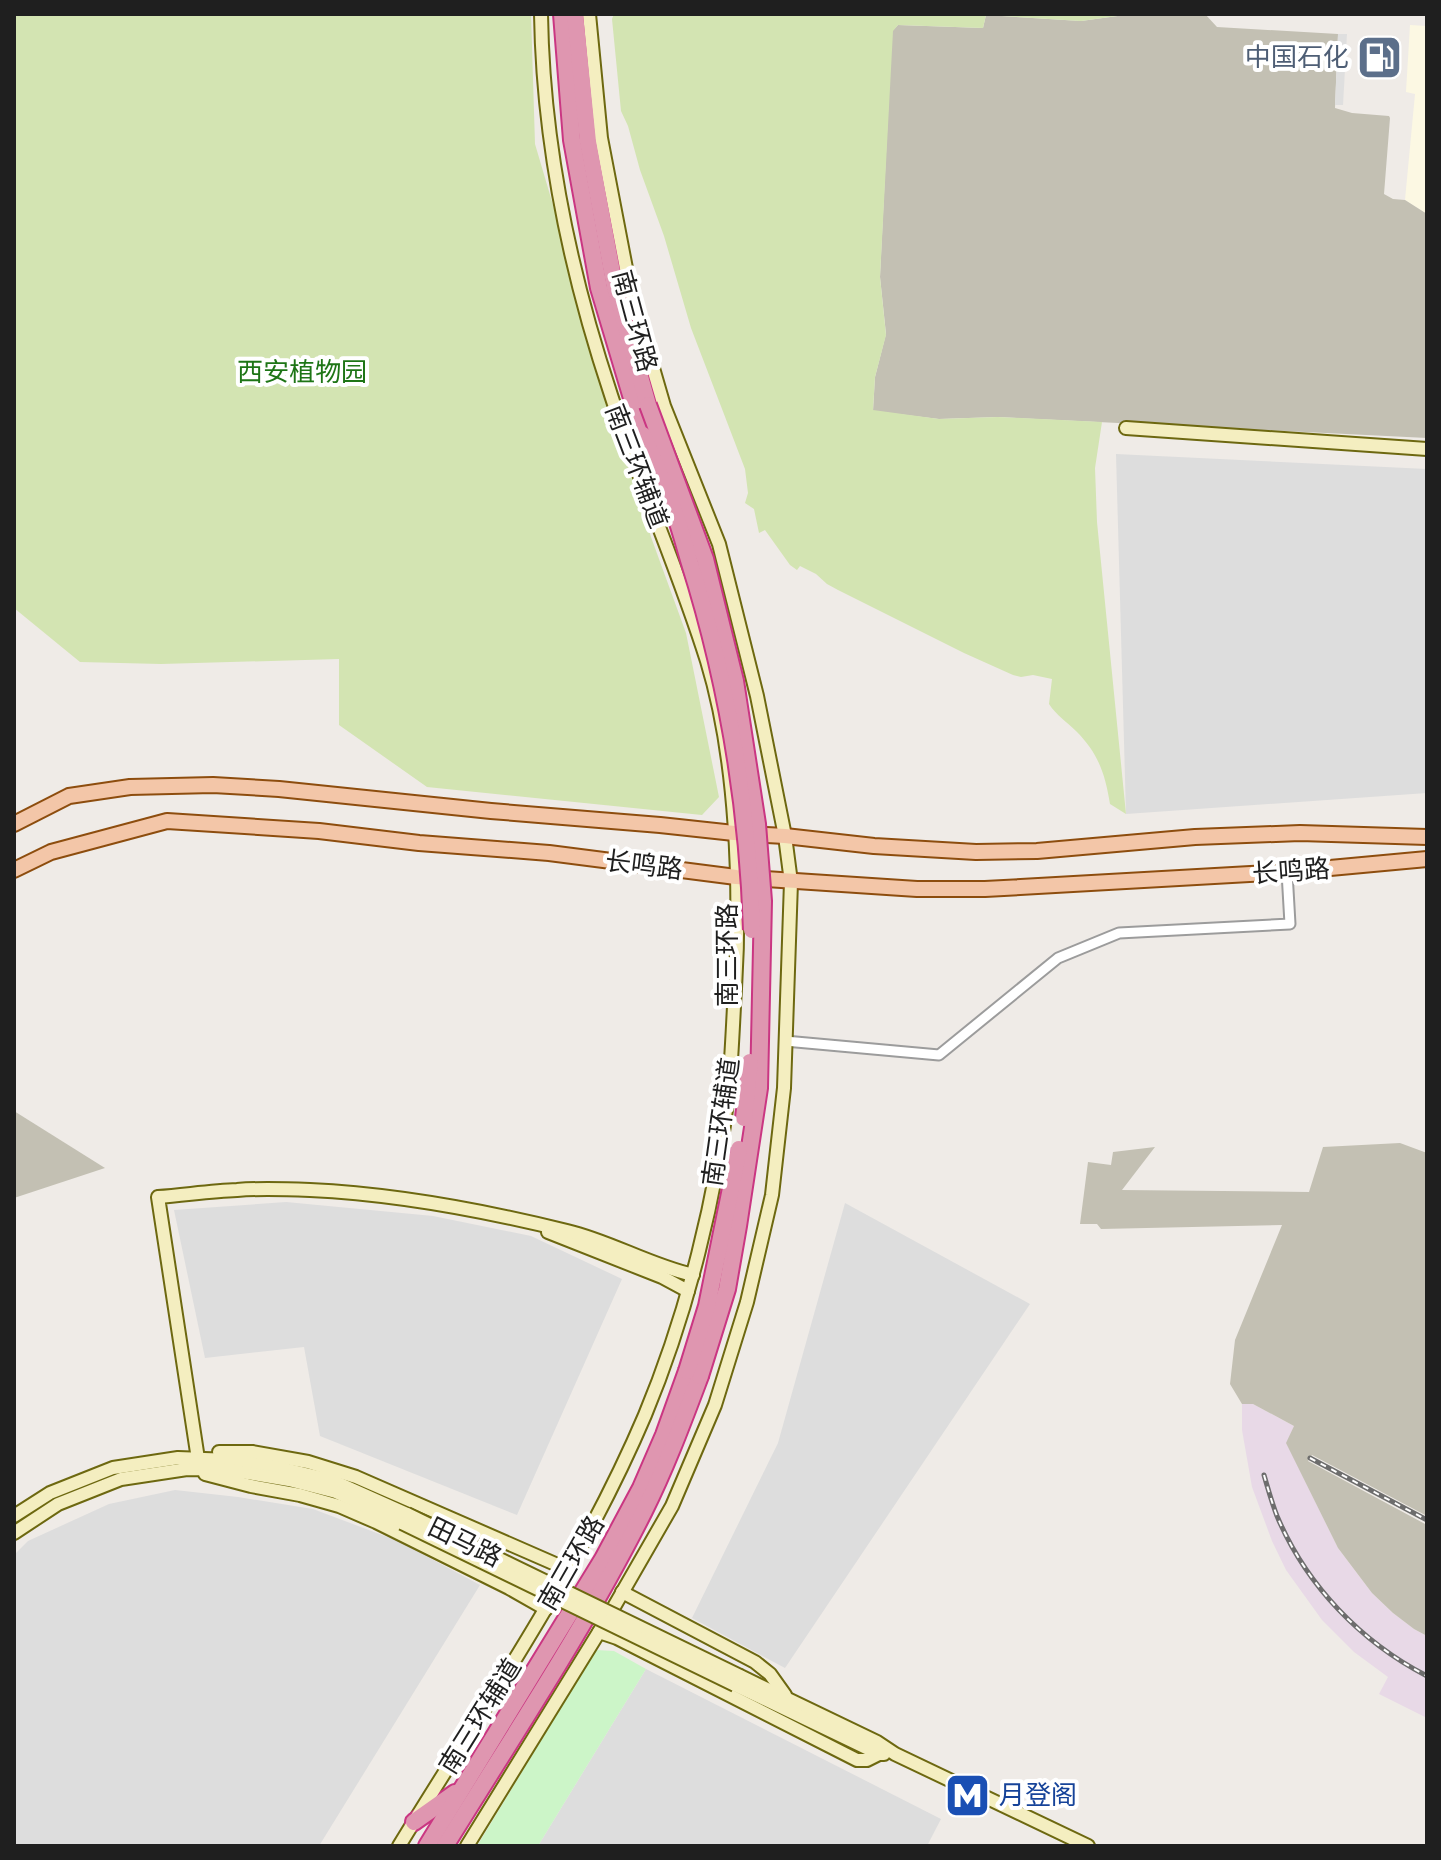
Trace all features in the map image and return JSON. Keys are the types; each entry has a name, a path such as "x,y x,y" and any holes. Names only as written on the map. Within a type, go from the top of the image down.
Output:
{"highway":[{"name":"南三环路","path":"445,1846 593,1607 645,1510 676,1442 694,1373 733,1183 749,1076 753,966 750,876 733,740 706,613 670,498 643,435 599,288 572,140 562,14"},
{"name":"南三环路","path":"427,1846 578,1601 641,1488 694,1373 727,1289 759,1088 763,901 757,824 735,681 705,559 648,405 615,288 590,157 575,14"},
{"path":"414,1822 463,1788"}],"main road":[{"name":"长鸣路","path":"14,824 69,796 130,787 213,785 874,846 976,852 1037,851 1195,837 1300,833 1427,837"},
{"name":"长鸣路","path":"14,870 51,852 167,821 319,831 419,843 549,853 791,882 917,889 985,889 1287,872 1427,859"}],"street":[{"name":"南三环辅道","path":"399,1846 569,1570 599,1514 644,1416 665,1363 693,1275 721,1141 729,1084 737,951 736,877 729,775 721,722 709,667 612,399 573,265 547,118 541,14"},
{"name":"南三环辅道","path":"467,1846 599,1632 672,1506 715,1405 747,1302 772,1195 784,1088 791,882 785,836 757,696 719,544 664,406 630,289 601,138 589,14"},
{"path":"1126,428 1427,449"},
{"path":"785,1041 939,1055 1058,958 1119,933 1290,924 1287,872"},
{"path":"569,1570 344,1473 308,1462 252,1452 198,1455 158,1197 238,1189 345,1192 445,1204 569,1231 693,1275"},
{"path":"527,1222 662,1277 688,1291"},
{"name":"田马路","path":"14,1516 50,1493 113,1468 198,1455 331,1480 879,1754 895,1754"},
{"path":"187,1469 339,1506 546,1609"},
{"name":"田马路","path":"14,1533 58,1504 121,1479 187,1469 229,1470 289,1480 336,1492 405,1518"},
{"path":"622,1592 755,1662 770,1674 787,1698"},
{"path":"599,1632 617,1638 857,1760 867,1760 879,1754"},
{"name":"田马路","path":"737,1681 787,1698 895,1754 1088,1846"}],"shaded area":[{"path":"1132,14 1205,14 1217,27 1338,34 1335,108 1352,113 1389,116 1384,194 1405,200 1427,214 1427,438 998,417 939,419 873,411 875,377 886,334 880,277 892,31 898,25 983,28 986,15 1081,21"},
{"path":"1410,25 1427,26 1427,214 1405,200 1415,94 1406,92"},
{"path":"1338,34 1347,34 1343,105 1335,105"},
{"path":"1116,454 1427,469 1427,793 1126,814"},
{"path":"14,1111 105,1168 14,1198"},
{"path":"1400,1143 1427,1153 1427,1516 1312,1455 1308,1461 1427,1525 1427,1636 1393,1613 1372,1593 1338,1548 1286,1443 1294,1426 1253,1404 1242,1404 1230,1384 1235,1340 1282,1225 1101,1229 1097,1224 1080,1224 1088,1162 1111,1165 1113,1152 1155,1147 1122,1190 1309,1192 1323,1147"},
{"path":"286,1202 433,1216 531,1236 622,1279 517,1515 320,1436 304,1347 205,1358 174,1210"},
{"path":"845,1203 1030,1304 785,1668 692,1618 778,1443"},
{"path":"1242,1404 1253,1404 1294,1426 1287,1444 1338,1548 1372,1593 1393,1613 1427,1636 1427,1718 1379,1694 1388,1677 1354,1652 1322,1620 1286,1570 1252,1487 1242,1430"},
{"path":"175,1490 313,1509 398,1541 480,1585 319,1846 14,1846 14,1555 28,1541 109,1504"},
{"path":"646,1669 941,1819 927,1846 538,1846"}],"green space":[{"name":"西安植物园","path":"14,14 531,14 535,144 651,537 686,633 719,797 702,815 427,787 339,725 339,659 161,664 80,662 14,608"},
{"path":"614,14 1132,14 1081,21 986,15 983,28 898,25 893,31 880,277 886,335 875,377 873,410 939,419 998,417 1102,422 1095,468 1097,522 1126,814 1110,804 1103,773 1090,747 1049,704 1052,679 1013,675 838,590 800,566 797,570 765,530 759,533 754,509 745,503 748,493 745,469 691,328 664,236 621,111"},
{"path":"596,1650 614,1651 646,1669 538,1846 477,1846"}],"railway":[{"path":"1310,1458 1427,1520"},
{"path":"1264,1475 1289,1541 1320,1588 1358,1629 1427,1676"}],"place":[{"name":"中国石化","path":"1380,57"},
{"name":"月登阁","path":"968,1795"}]}
